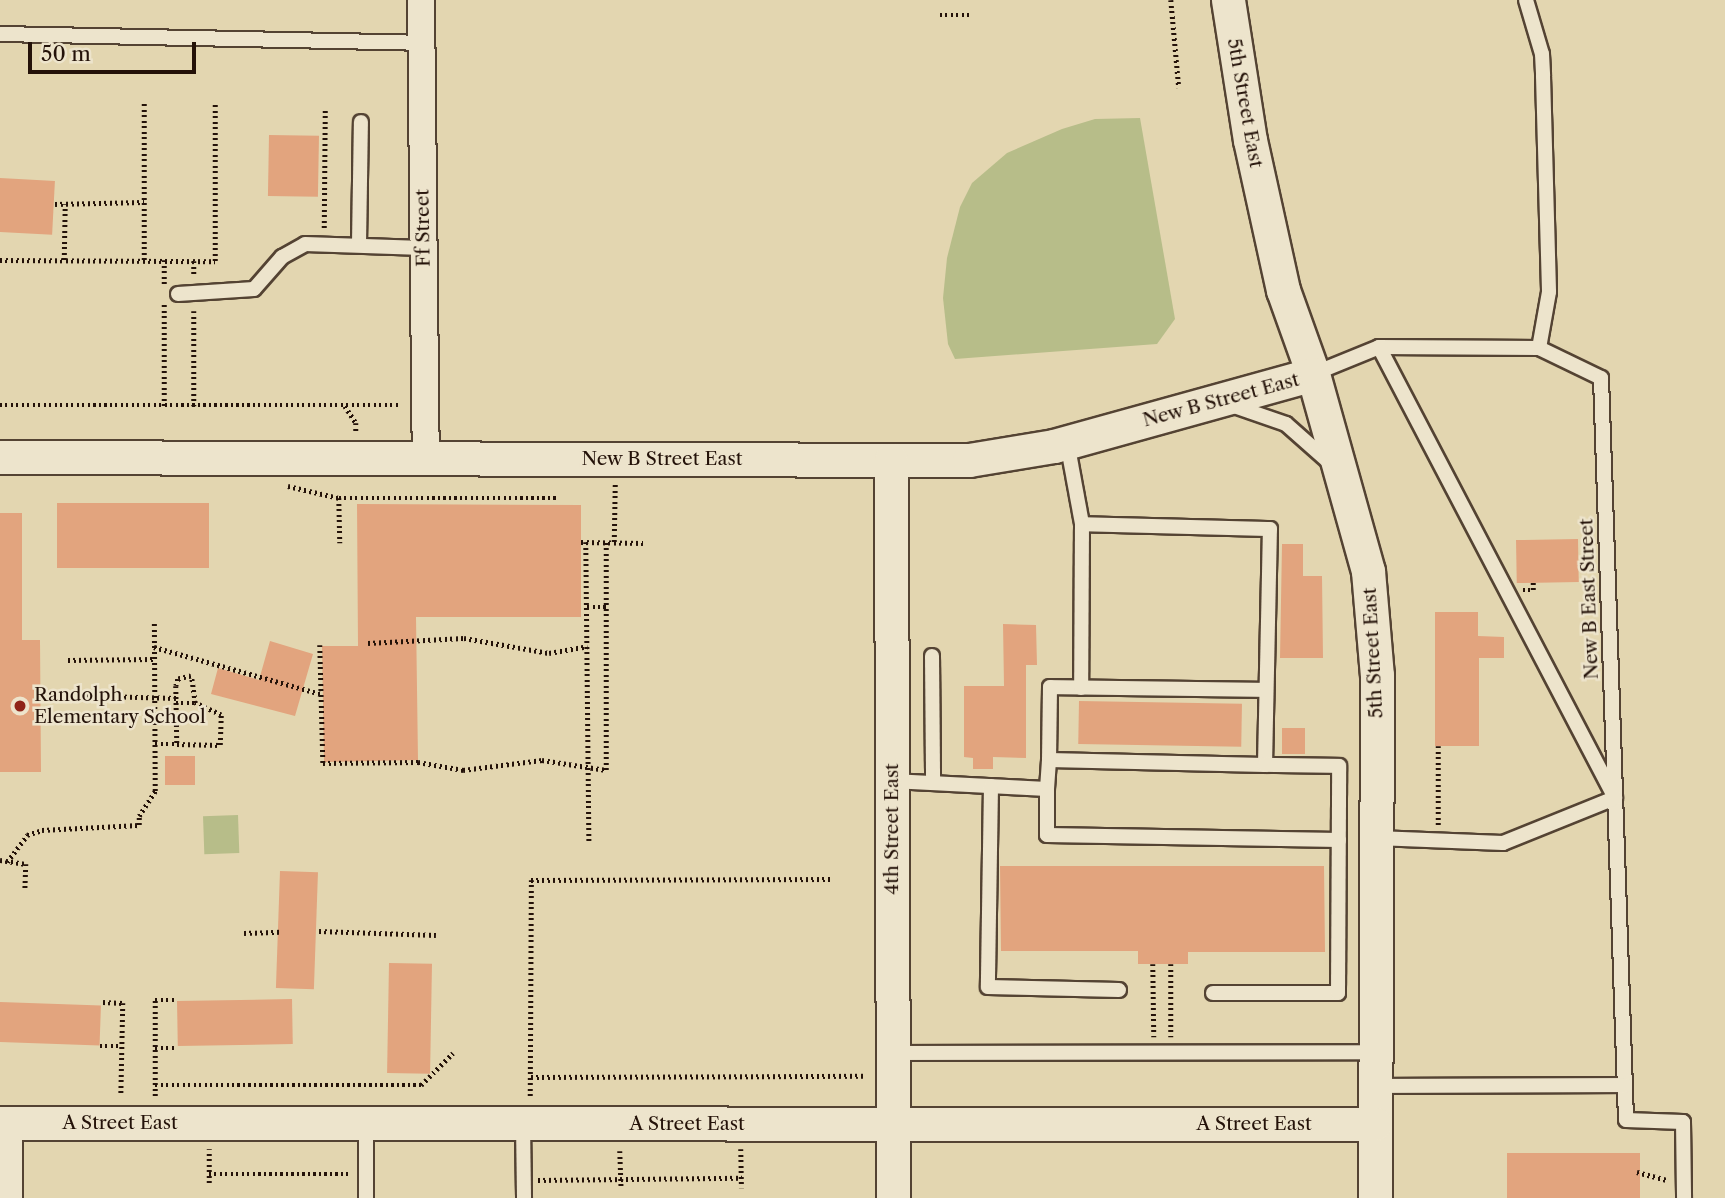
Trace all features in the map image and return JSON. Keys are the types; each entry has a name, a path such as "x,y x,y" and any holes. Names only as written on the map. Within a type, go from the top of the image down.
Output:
{"street":[{"name":"Ff Street","path":"421,0 426,457"},
{"name":"5th Street East","path":"1228,0 1250,140 1283,290 1313,374 1368,571 1376,640 1375,1198"},
{"name":"New B Street East","path":"0,457 970,460 1068,442 1313,374"},
{"name":"4th Street East","path":"891,460 893,1198"},
{"name":"A Street East","path":"3,1123 1375,1124"},
{"path":"3,1123 5,1198"}],"lane":[{"path":"1526,0 1542,54 1543,76 1549,292 1539,348"},
{"path":"0,34 421,43"},
{"path":"359,244 361,122"},
{"path":"171,297 254,289 295,248 324,242 423,248"},
{"path":"1376,838 1503,843 1615,798 1379,347"},
{"name":"New B East Street","path":"1313,374 1379,347 1539,348 1601,378 1626,1120 1683,1122 1684,1181"},
{"path":"1216,401 1261,412 1286,424 1341,474"},
{"path":"1068,442 1082,524 1081,688"},
{"path":"1082,524 1270,529 1265,765"},
{"path":"932,656 933,783"},
{"path":"1266,690 1051,687 1047,835 1339,840"},
{"path":"1049,760 1339,766 1338,993 1213,993"},
{"path":"892,781 1047,789"},
{"path":"991,786 988,988 1119,990"},
{"path":"893,1064 1171,1052 1375,1052"},
{"path":"1375,1086 1625,1085"},
{"path":"366,1123 366,1198"},
{"path":"524,1198 526,1124"},
{"path":"1684,1181 1684,1198"}],"path":[{"path":"1171,0 1179,88"},
{"path":"940,15 971,15"},
{"path":"144,260 145,103"},
{"path":"0,260 215,261 215,104"},
{"path":"324,242 325,110"},
{"path":"55,204 144,202"},
{"path":"64,260 65,204"},
{"path":"164,260 164,287"},
{"path":"194,261 194,405"},
{"path":"163,406 171,297"},
{"path":"0,405 401,405"},
{"path":"614,542 615,458"},
{"path":"277,479 302,492 339,498 558,498"},
{"path":"339,498 341,543"},
{"path":"589,842 584,542 643,543"},
{"path":"320,645 323,763 418,762 463,770 542,760 606,770 606,542"},
{"path":"587,607 606,607"},
{"path":"7,862 27,835 42,830 139,825 139,816 155,791 154,622"},
{"path":"368,643 464,638 549,653 587,646"},
{"path":"154,647 321,694"},
{"path":"68,660 154,659"},
{"path":"177,744 178,679 191,676 195,703"},
{"path":"64,695 154,697 195,703 221,715 220,745 155,744"},
{"path":"1438,746 1438,841"},
{"path":"0,860 26,864 25,890"},
{"path":"526,1124 530,1077 531,880 832,879"},
{"path":"319,931 436,936"},
{"path":"244,933 280,932"},
{"path":"1153,964 1154,1053"},
{"path":"1171,964 1171,1052"},
{"path":"155,1107 155,1000 175,1000"},
{"path":"103,1002 122,1003 121,1108"},
{"path":"100,1046 122,1045"},
{"path":"155,1048 176,1048"},
{"path":"155,1085 421,1086 453,1053"},
{"path":"530,1077 893,1064"},
{"path":"620,1124 621,1188"},
{"path":"741,1124 741,1188"},
{"path":"1637,1172 1656,1180 1684,1181"},
{"path":"209,1174 366,1174"},
{"path":"523,1180 742,1178"}],"green space":[{"path":"1140,118 1175,319 1157,344 955,359 948,344 943,298 947,258 960,207 972,183 1007,153 1062,129 1095,119"},
{"path":"238,815 239,853 204,854 203,816"}],"building":[{"path":"269,135 319,136 318,197 268,196"},
{"path":"0,178 55,181 52,235 0,232"},
{"path":"57,503 209,503 209,568 57,568"},
{"path":"357,504 581,505 581,617 416,617 418,760 324,762 322,646 358,646"},
{"name":"Randolph Elementary School","path":"0,513 22,513 22,640 40,640 41,772 0,772"},
{"path":"1578,539 1579,582 1517,583 1516,540"},
{"path":"1282,544 1303,544 1303,576 1322,576 1323,658 1280,658"},
{"path":"1435,612 1478,612 1478,636 1504,637 1504,658 1479,658 1479,746 1435,746"},
{"path":"1003,624 1036,625 1037,665 1026,665 1026,758 993,757 993,769 973,769 973,758 964,757 964,686 1004,686"},
{"path":"270,641 313,654 295,716 211,694 218,668 259,680"},
{"path":"1079,701 1242,704 1241,747 1078,744"},
{"path":"1282,728 1305,728 1305,754 1282,754"},
{"path":"165,756 195,756 195,785 165,785"},
{"path":"1000,866 1324,866 1325,952 1188,952 1188,964 1138,964 1138,951 1001,951"},
{"path":"280,871 318,872 314,989 276,988"},
{"path":"389,963 432,964 430,1074 387,1073"},
{"path":"292,999 293,1044 178,1046 177,1001"},
{"path":"0,1002 101,1006 100,1046 0,1042"},
{"path":"1507,1153 1640,1153 1640,1198 1507,1198"}],"place":[{"name":"Randolph Elementary School","path":"20,706"}]}
